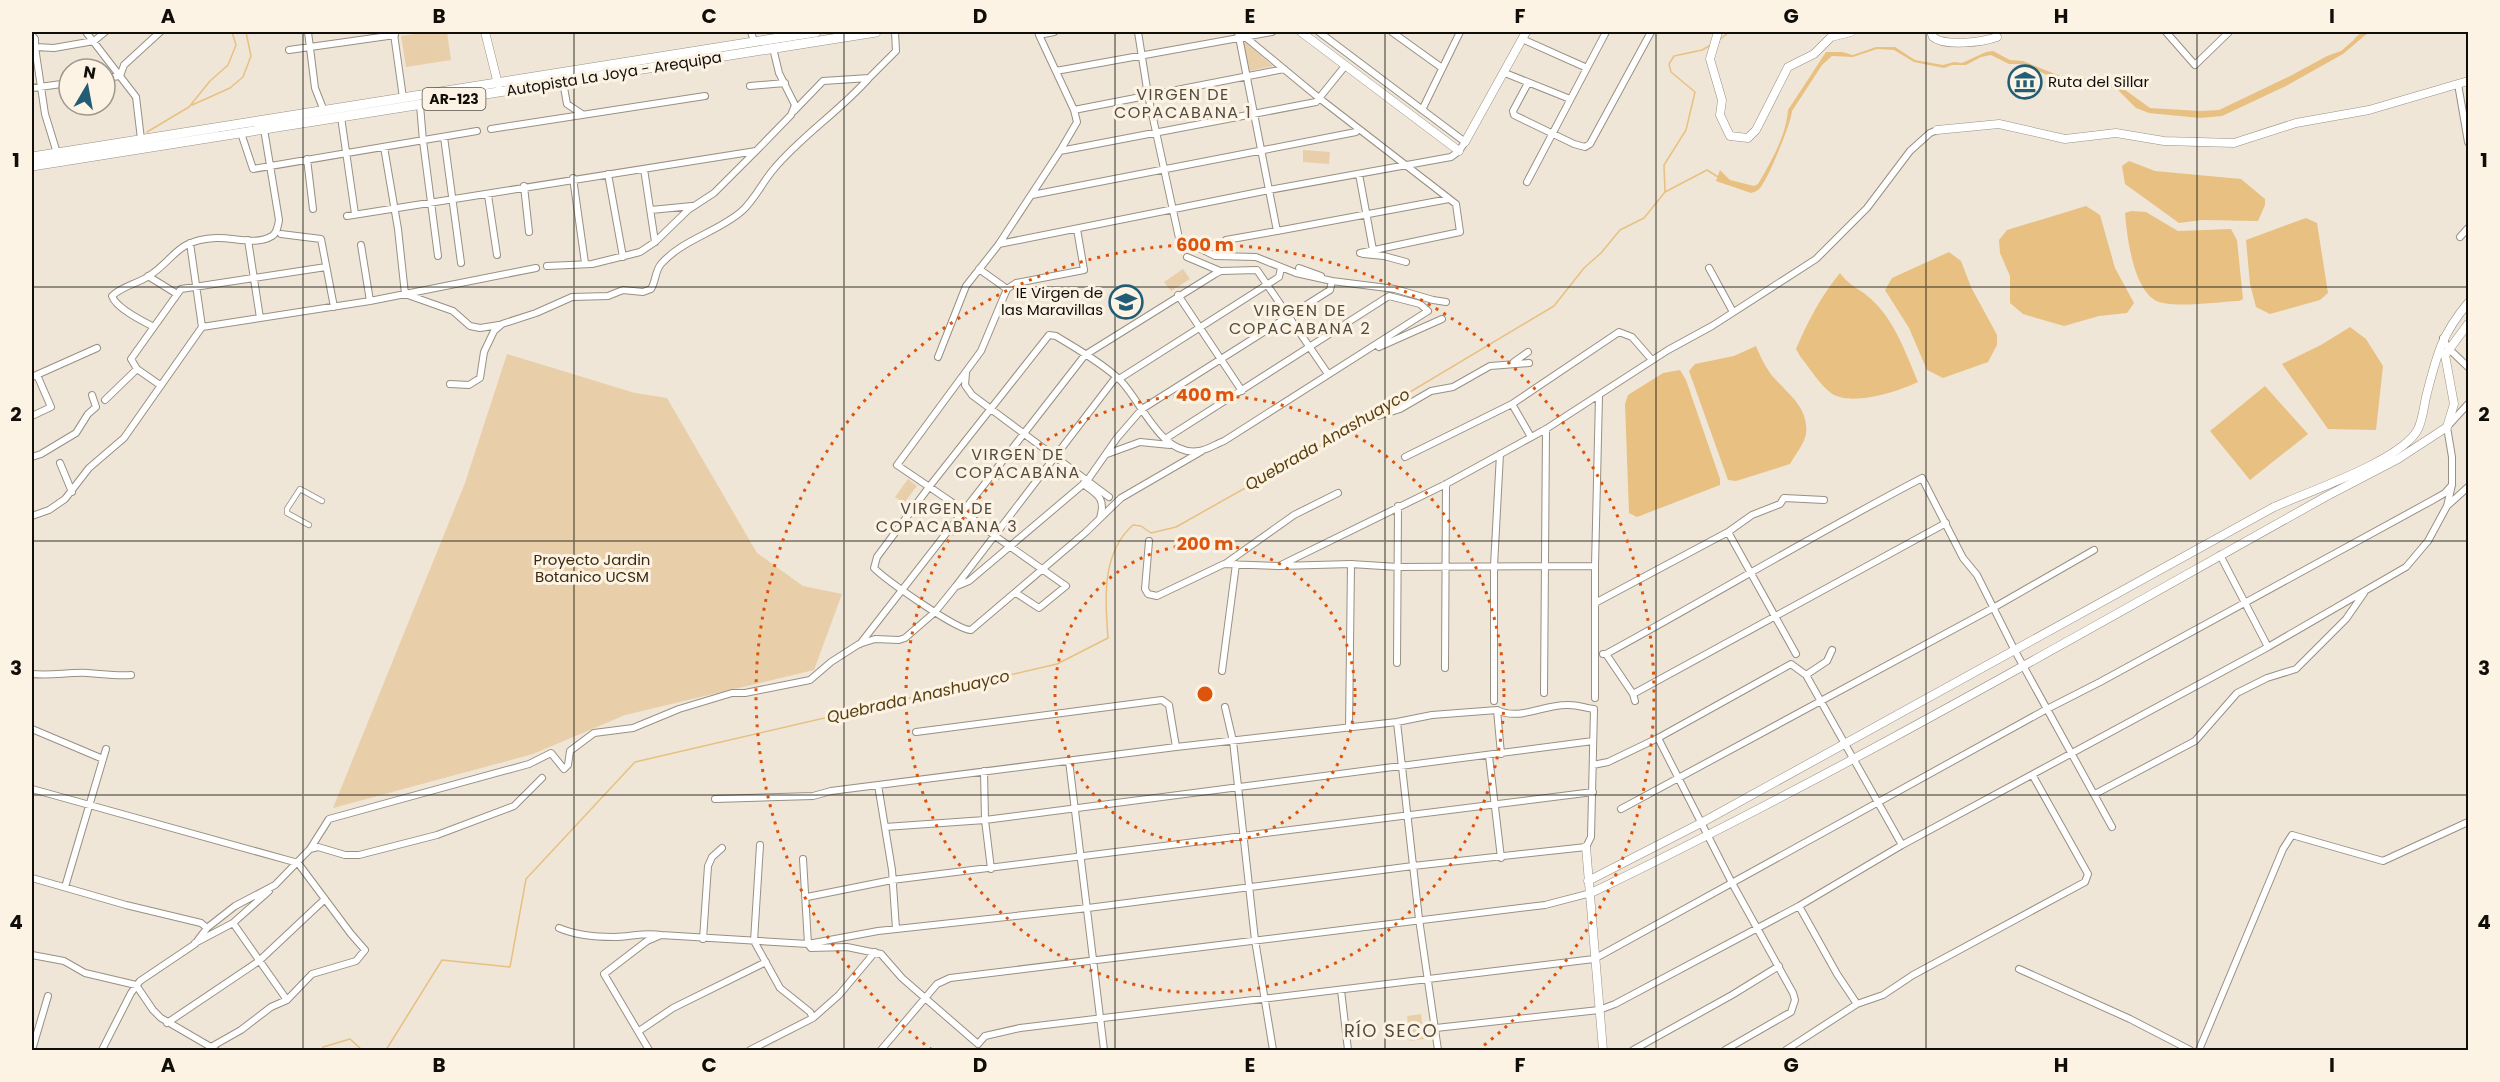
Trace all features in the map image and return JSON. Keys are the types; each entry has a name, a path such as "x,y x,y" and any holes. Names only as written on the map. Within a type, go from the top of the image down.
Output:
{"main road":[{"name":"Autopista La Joya - Arequipa","path":"32,157 498,84 752,36 816,32"},
{"name":"Autopista La Joya - Arequipa","path":"32,166 876,32"}],"street":[{"path":"86,32 136,97 141,139"},
{"path":"35,47 54,48 94,41 105,32"},
{"path":"120,76 124,65 160,32"},
{"path":"308,32 315,88 324,111"},
{"path":"485,32 498,84"},
{"path":"405,294 453,311 470,326 489,327 536,313 572,297 608,296 623,290 643,292 651,289 658,269 666,260 677,250 745,209 773,170 814,129 847,102 896,51 895,32"},
{"path":"938,357 966,286 999,244 1077,122 1074,110 1039,35 1054,32"},
{"path":"1138,32 1156,133 1181,240 1218,257 1256,257 1281,268 1330,281 1395,289 1446,302"},
{"path":"1056,71 1240,35 1272,32"},
{"path":"1301,32 1459,151"},
{"path":"1319,32 1465,142"},
{"path":"1392,32 1443,68"},
{"path":"1422,110 1460,32"},
{"path":"1527,182 1605,33 1597,32"},
{"path":"1528,84 1513,111 1514,115 1581,147 1590,144 1651,32"},
{"path":"1718,32 1710,59 1722,100 1720,115 1730,136 1748,138 1752,135 1788,67 1814,54 1831,37 1851,32"},
{"path":"1931,32 1933,37 1941,41 1977,42 1997,37"},
{"path":"2166,32 2195,65 2229,32"},
{"path":"289,50 394,33 403,98"},
{"path":"999,244 1269,190 1451,157 1465,142 1524,34 1587,68"},
{"path":"32,35 35,39 45,114 57,153"},
{"path":"1240,35 1456,204 1460,232 1360,253 1406,262"},
{"path":"1240,35 1252,113 1278,231"},
{"path":"773,48 779,73 794,100 793,111"},
{"path":"1060,151 1316,102 1346,66"},
{"path":"1074,110 1284,69"},
{"path":"1504,73 1570,99"},
{"path":"547,266 592,264 636,254 655,242 694,206 720,188 823,81 869,78"},
{"path":"1279,566 1306,555 1398,506 1446,484 1546,429 1652,360 1816,260 1867,208 1910,151 1936,130 1999,124 2065,139 2116,133 2164,141 2234,143 2295,123 2369,110 2469,81"},
{"path":"563,82 567,104 582,114"},
{"path":"32,88 57,84"},
{"path":"750,86 784,84"},
{"path":"2458,84 2469,141"},
{"path":"490,129 705,96"},
{"path":"420,105 438,256"},
{"path":"341,117 355,214"},
{"path":"154,327 130,314 112,300 112,296 148,276 176,251 190,243 217,238 248,240 270,237 278,227 279,220 264,129"},
{"path":"1032,195 1356,132 1359,129"},
{"path":"241,133 253,169 477,131"},
{"path":"444,137 461,263"},
{"path":"384,147 405,294"},
{"path":"347,216 488,195 502,190 573,178 756,151"},
{"path":"307,159 313,209"},
{"path":"644,169 655,242"},
{"path":"608,174 623,256"},
{"path":"1359,174 1373,250"},
{"path":"573,178 585,263"},
{"path":"524,186 529,232"},
{"path":"488,195 497,255"},
{"path":"1226,240 1449,199"},
{"path":"651,210 694,206"},
{"path":"2460,237 2469,228"},
{"path":"1016,593 1040,608 1066,586 897,465 981,351 1007,288 1016,283 1083,270 1077,229"},
{"path":"281,234 321,239 334,307"},
{"path":"248,240 260,318"},
{"path":"32,516 59,505 72,492 89,468 124,438 202,327 190,243"},
{"path":"361,245 370,301"},
{"path":"1187,257 1221,271 1257,270 1328,374"},
{"path":"160,385 136,369 131,359 181,289 326,267"},
{"path":"202,327 370,301 536,268"},
{"path":"102,1050 136,985 195,944 233,923 298,863 329,819 529,764 551,753 564,769 568,765 570,751 594,733 633,728 679,709 732,693 810,680 831,662 859,644 875,639 905,638 935,612 1117,378 1279,277 1281,268"},
{"path":"1299,268 1330,281"},
{"path":"1709,268 1733,312"},
{"path":"979,269 1007,288"},
{"path":"859,644 1085,355 1178,295 1221,271"},
{"path":"148,276 177,294"},
{"path":"956,586 969,581 1085,482 1107,455 1117,438 1142,409 1330,290 1330,281"},
{"path":"1178,295 1242,391"},
{"path":"1164,439 1389,296 1420,304 1428,311 1224,441 1202,451 1121,498 1016,593 971,630 964,629 935,612 874,568 875,562 929,487 1049,335 1056,336 1117,378 1164,439 1170,445"},
{"path":"1588,881 1701,823 2274,507 2306,492 2337,482 2397,450 2418,430 2443,338 2451,323 2469,303"},
{"path":"1362,354 1442,319"},
{"path":"450,384 469,385 480,378 484,351 494,331 502,324"},
{"path":"1436,1028 1599,1010 1615,1004 1799,906 1902,845 2268,647 2406,567 2428,541 2447,507 2452,485 2452,457 2447,427 2454,404 2445,361 2448,348 2469,324"},
{"path":"1405,457 1512,404 1619,332 1632,337 1652,360"},
{"path":"2443,338 2448,348 2469,367"},
{"path":"32,416 51,407 34,376 97,348"},
{"path":"1510,363 1528,351"},
{"path":"1378,416 1400,409 1431,391 1453,387 1481,369 1510,363 1529,363"},
{"path":"968,367 965,386 1085,482 1104,504 1100,519"},
{"path":"105,400 136,369"},
{"path":"32,457 76,433 84,419 96,407 93,395"},
{"path":"1595,698 1599,396"},
{"path":"1512,404 1531,437"},
{"path":"881,1050 937,984 950,978 1545,905 1591,893 1708,836 1852,759 2398,459 2447,427 2469,404"},
{"path":"1544,693 1546,429"},
{"path":"1107,455 1140,442 1202,451"},
{"path":"1494,701 1494,566 1500,454"},
{"path":"60,464 72,492"},
{"path":"1596,654 1606,654 1922,478 1963,558 1977,575 2015,651 2112,827"},
{"path":"1085,482 1109,497"},
{"path":"1445,669 1446,484"},
{"path":"972,1050 978,1047 985,1036 1020,1028 1594,959 2445,493 2452,485"},
{"path":"2447,507 2469,487"},
{"path":"309,525 286,512 292,500 300,489 322,501"},
{"path":"1149,540 1144,589 1148,594 1157,596 1224,564 1294,515 1338,493"},
{"path":"1595,603 1728,532 1752,515 1780,504 1784,498 1824,500"},
{"path":"1397,663 1398,506"},
{"path":"1606,654 1634,697 1946,523"},
{"path":"1728,532 1796,654"},
{"path":"1621,809 1993,608 2094,550"},
{"path":"2220,555 2268,647"},
{"path":"1224,564 1279,566 1351,564 1398,567 1595,566"},
{"path":"1222,671 1236,564"},
{"path":"1349,728 1351,564"},
{"path":"2095,794 2195,741 2237,693 2267,678 2296,669 2346,619 2365,592"},
{"path":"1806,675 1827,661 1832,650"},
{"path":"1593,765 1608,762 1658,738 1791,664 1806,675 1902,845"},
{"path":"32,674 131,675"},
{"path":"916,732 1162,700 1169,705 1176,747"},
{"path":"716,799 813,796 984,771 1349,728 1432,715 1497,710 1522,714 1567,705 1594,710 1591,837 1586,847 1603,1050"},
{"path":"1225,707 1233,741 1255,940 1273,1050"},
{"path":"1497,710 1501,754"},
{"path":"1397,722 1419,920 1438,1050"},
{"path":"32,729 103,759"},
{"path":"1658,738 1795,1000 1791,1012 1725,1050"},
{"path":"885,827 985,820 1593,741"},
{"path":"65,887 106,749"},
{"path":"1489,756 1501,858"},
{"path":"1069,761 1104,1050"},
{"path":"984,771 985,820 991,869"},
{"path":"1786,1050 1857,1004 1883,995 1913,975 2085,882 2088,874 2033,776"},
{"path":"310,849 318,847 345,855 359,855 437,835 514,806 542,778"},
{"path":"878,785 892,880 896,928"},
{"path":"32,789 298,863 365,951 356,961 312,974 287,1000 271,1007 214,1049 168,1023 153,1010 136,985 85,973 64,961 32,956"},
{"path":"807,897 892,880 1593,792"},
{"path":"2199,1050 2283,849 2292,835 2383,861 2469,822"},
{"path":"760,845 754,941 780,988 810,1012 813,1018"},
{"path":"559,928 580,935 613,937 644,933 703,939 808,944 896,928 1088,908 1413,866 1586,847"},
{"path":"703,939 708,866 712,857 722,848"},
{"path":"803,859 808,944 811,948 848,947 881,954 902,978 978,1047"},
{"path":"32,878 168,917 201,923 207,928"},
{"path":"195,944 207,928 235,906 275,885"},
{"path":"168,1023 259,961 325,899"},
{"path":"1799,906 1837,974 1857,1004"},
{"path":"233,923 287,1000"},
{"path":"649,1050 604,974 647,941 661,935"},
{"path":"750,1050 813,1018 839,995 875,952"},
{"path":"639,1031 673,1008 766,962"},
{"path":"1633,1050 1779,966"},
{"path":"2019,969 2190,1050"},
{"path":"1341,990 1348,1050"},
{"path":"32,1050 48,996"}],"green space":[{"path":"426,32 447,32 451,60 406,67 401,36"},
{"path":"1243,40 1273,66 1249,71"},
{"path":"1303,150 1330,152 1329,164 1303,162"},
{"path":"1183,269 1190,279 1171,291 1164,282"},
{"name":"Proyecto Jardin Botanico UCSM","path":"507,354 635,393 667,398 757,553 803,586 842,594 814,670 625,715 533,754 333,808 465,483"},
{"path":"908,479 917,486 904,503 895,497"},
{"path":"1421,1014 1424,1039 1410,1041 1407,1016"}],"shaded area":[{"path":"2363,32 2369,32 2343,54 2286,86 2222,116 2200,118 2149,113 2136,108 2117,89 2087,81 2058,80 2023,64 2009,64 1991,55 1981,57 1966,65 1952,65 1944,68 1914,62 1894,50 1877,49 1853,57 1832,56 1822,65 1792,111 1779,151 1759,189 1751,193 1716,181 1720,170 1730,180 1754,186 1758,184 1781,139 1788,110 1826,52 1853,55 1876,47 1895,47 1915,60 1943,65 1954,62 1962,63 1993,51 2010,60 2023,61 2065,78 2092,78 2121,87 2150,108 2200,111 2219,110 2292,75 2341,51"},
{"path":"2129,161 2155,171 2241,179 2265,199 2265,205 2258,221 2202,220 2179,223 2125,184 2122,166"},
{"path":"2086,206 2100,215 2115,268 2134,303 2127,313 2099,316 2064,326 2023,314 2010,303 2010,276 2000,253 1999,240 2007,230"},
{"path":"2146,212 2178,231 2231,229 2237,240 2243,299 2181,305 2163,303 2153,299 2145,291 2139,279 2130,251 2125,213"},
{"path":"2306,218 2317,223 2328,293 2320,300 2270,314 2256,307 2250,284 2246,240"},
{"path":"1949,252 1961,261 1971,287 1997,335 1997,345 1988,362 1943,378 1927,370 1909,328 1885,290 1892,278"},
{"path":"1840,273 1880,308 1899,338 1918,382 1874,397 1850,399 1839,397 1822,385 1800,356 1796,349 1805,329 1821,300"},
{"path":"2350,327 2366,339 2383,366 2376,430 2328,429 2282,364 2321,345"},
{"path":"1756,346 1769,371 1797,403 1805,417 1806,434 1790,464 1736,481 1728,480 1689,371 1695,364 1734,356"},
{"path":"1680,370 1686,380 1720,479 1720,485 1637,517 1629,513 1625,404 1628,395 1663,373"},
{"path":"2265,386 2308,434 2250,480 2210,431"}],"waterway":[{"path":"147,132 189,107 210,81 228,65 236,45 232,32"},
{"path":"192,105 230,88 243,77 251,56 246,32"},
{"path":"1718,41 1729,32"},
{"name":"Quebrada Anashuayco","path":"2355,39 2363,32"},
{"path":"1665,192 1664,165 1686,130 1695,92 1671,72 1669,64 1674,56 1702,50 1711,45"},
{"name":"Quebrada Anashuayco","path":"386,1050 442,960 510,967 526,879 635,762 1057,664 1108,638 1106,593 1110,563 1115,549 1133,525 1141,526 1151,533 1176,527 1318,447 1554,306 1584,268 1601,253 1620,230 1644,218 1665,192 1707,170 1718,177"},
{"name":"Quebrada Anashuayco","path":"323,1050 323,1047 350,1039 362,1050"}],"place":[{"name":"Ruta del Sillar","path":"2025,82"},
{"name":"IE Virgen de las Maravillas","path":"1126,302"}],"district":[{"name":"VIRGEN DE COPACABANA 1","path":"1183,103"},
{"name":"VIRGEN DE COPACABANA 2","path":"1300,319"},
{"name":"VIRGEN DE COPACABANA","path":"1018,463"},
{"name":"VIRGEN DE COPACABANA 3","path":"947,517"},
{"name":"RÍO SECO","path":"1391,1031"}]}
